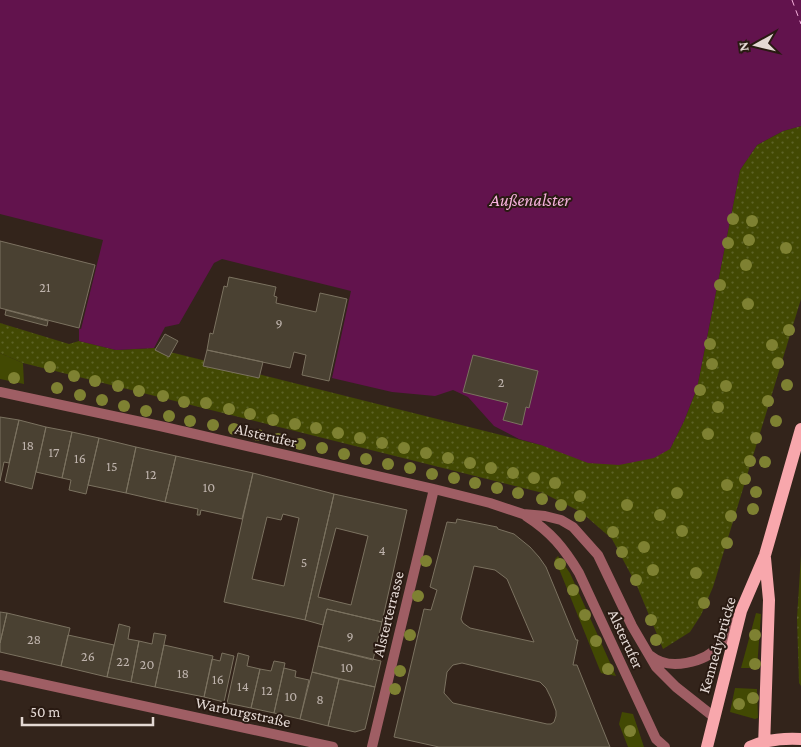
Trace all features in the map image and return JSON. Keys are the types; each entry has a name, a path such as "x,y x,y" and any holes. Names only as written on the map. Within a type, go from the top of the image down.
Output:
{"main road":[{"name":"Kennedybrücke","path":"707,747 741,611 765,555 801,429"},
{"name":"Kennedybrücke","path":"764,744 770,600 765,555"},
{"path":"750,747 788,738 801,739"}],"street":[{"name":"Alsterufer","path":"0,392 170,428 434,489 490,503 523,514 561,520 574,526 598,555 646,652 666,678 714,717"},
{"name":"Alsterterrasse","path":"372,747 434,489"},
{"name":"Alsterufer","path":"523,514 549,532 571,560 656,743 665,747"},
{"name":"Alsterufer","path":"646,652 664,664 693,661 710,655 721,645 741,611"},
{"name":"Warburgstraße","path":"0,675 333,747"}],"green space":[{"path":"801,126 801,299 713,587 701,615 690,632 663,649 637,586 612,539 581,512 543,493 23,363 0,353 0,323 69,344 79,341 116,350 154,348 541,445 670,449 697,388 740,170 757,145 783,131"},
{"path":"0,353 23,363 24,384 0,379"},
{"path":"801,555 801,686 799,683 797,618"},
{"path":"558,556 570,573 616,676 601,673 555,559"},
{"path":"756,613 761,614 757,668 741,668"},
{"path":"735,688 757,689 758,718 755,719 730,712"},
{"path":"622,712 633,714 644,747 628,747 619,724"}],"water":[{"name":"Außenalster","path":"0,0 801,0 801,126 783,131 757,145 740,170 697,388 670,449 654,458 619,465 588,463 541,445 519,439 494,426 468,397 453,390 435,396 392,392 332,378 351,291 222,259 214,263 179,324 165,327 154,348 116,350 79,341 79,328 95,265 0,241"}],"pier":[{"path":"0,214 103,240 81,329 79,328 95,265 0,241"}],"building":[{"path":"0,241 95,265 79,328 0,308"},
{"path":"229,277 276,287 274,296 277,297 276,303 316,312 320,293 347,299 329,381 302,375 306,355 294,352 290,368 207,350 210,333 213,334 224,286 227,287"},
{"path":"6,310 48,321 47,326 5,315"},
{"path":"165,334 178,341 169,357 155,350"},
{"path":"207,350 263,362 259,378 203,366"},
{"path":"473,355 538,371 529,408 526,407 522,425 503,420 508,403 463,392"},
{"path":"0,417 19,420 9,463 4,462 0,481"},
{"path":"19,420 46,427 32,489 5,482"},
{"path":"46,427 72,432 62,478 36,472"},
{"path":"72,432 99,438 86,494 69,490 71,480 62,478"},
{"path":"99,438 136,447 126,493 88,485"},
{"path":"136,447 176,456 165,502 126,493"},
{"path":"176,456 253,473 242,519 201,510 200,515 197,515 198,509 165,502"},
{"path":"253,473 334,494 305,620 224,602","holes":["283,514 299,518 284,586 252,579 267,517 281,520"]},
{"path":"334,494 407,510 382,622 327,609 323,625 305,620","holes":["336,528 368,536 351,605 318,597"]},
{"path":"457,519 497,527 514,534 530,547 546,567 576,640 578,640 573,665 577,665 610,747 439,747 394,737 424,609 431,610 437,590 430,587 447,522 456,523","holes":["474,566 495,570 507,579 534,642 470,628 463,623 461,619","462,663 540,682 546,688 556,711 554,722 547,724 453,703 444,693 447,672 453,665"]},
{"path":"327,609 382,622 373,660 318,646"},
{"path":"0,612 7,613 0,643"},
{"path":"7,613 70,628 61,666 0,652 0,643"},
{"path":"119,624 130,627 128,639 139,641 131,682 107,677"},
{"path":"154,633 166,635 155,687 131,682 139,641 152,644"},
{"path":"68,635 114,645 107,677 61,666"},
{"path":"164,645 213,656 204,697 155,687"},
{"path":"318,646 381,661 375,687 312,672"},
{"path":"222,653 234,656 224,702 204,697 212,659 220,661"},
{"path":"238,653 249,656 247,666 260,669 251,708 227,703"},
{"path":"274,661 285,663 274,713 251,708 260,669 271,671"},
{"path":"284,668 296,671 295,677 309,680 300,719 274,713"},
{"path":"312,672 339,679 328,726 300,719"},
{"path":"339,679 375,687 365,729 355,732 328,726"}],"ferry route":[{"path":"792,0 801,24"}]}
